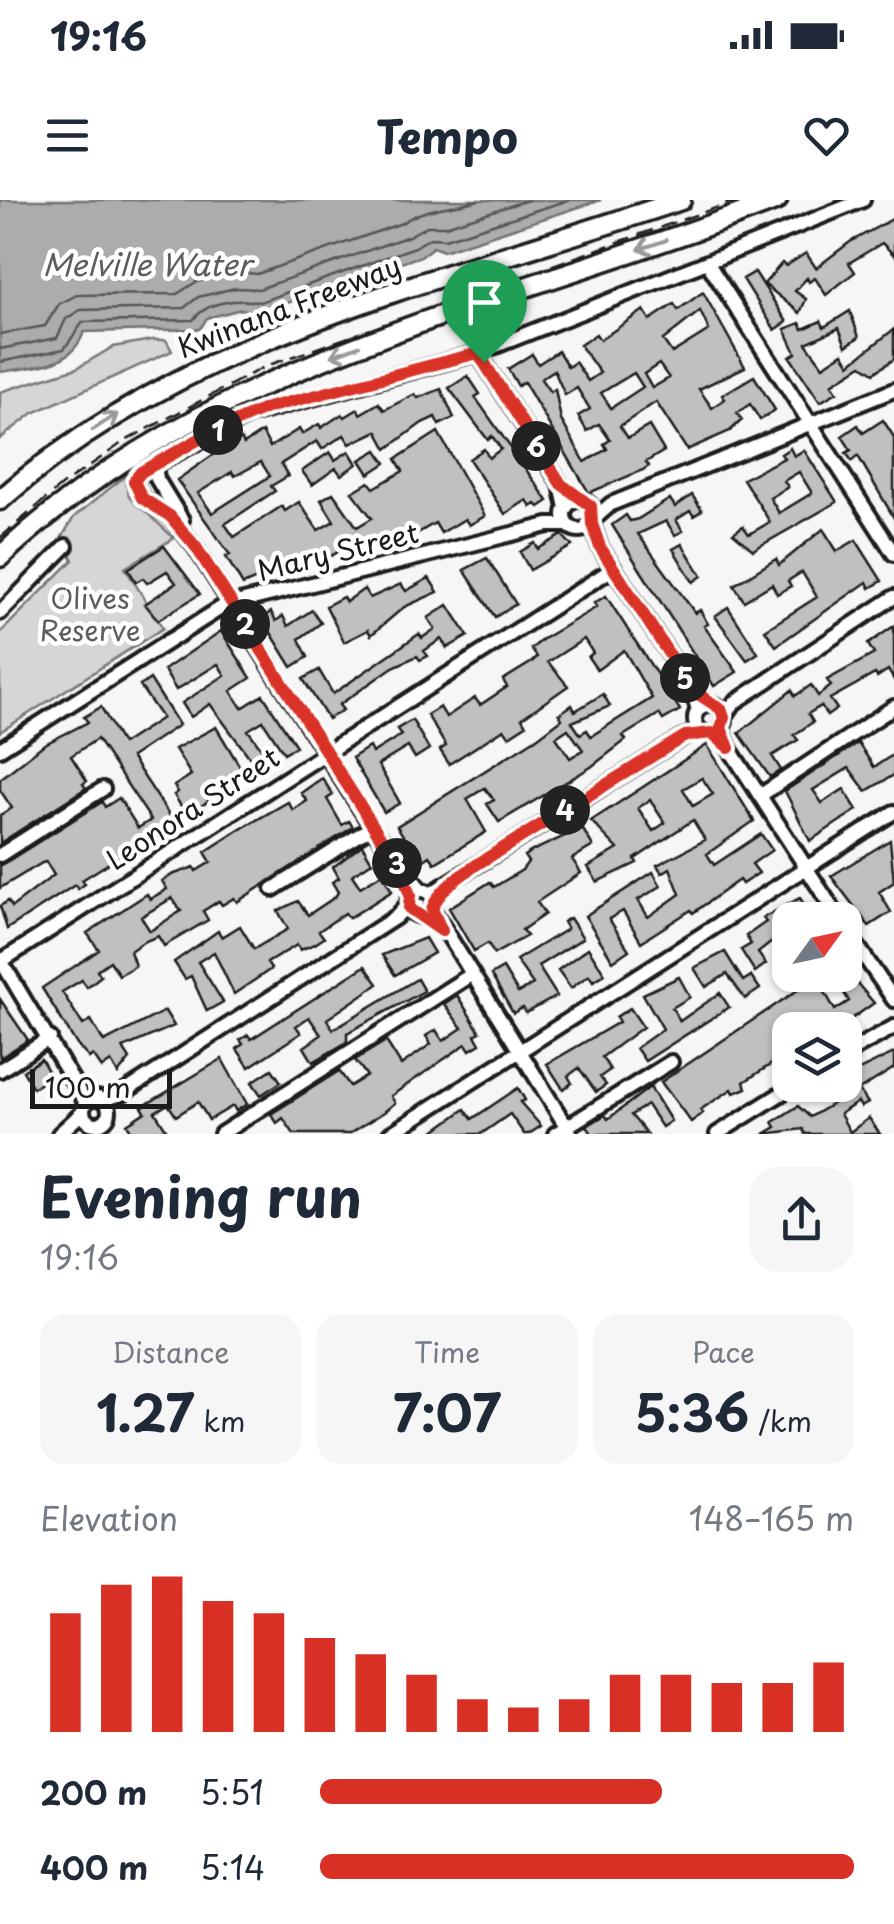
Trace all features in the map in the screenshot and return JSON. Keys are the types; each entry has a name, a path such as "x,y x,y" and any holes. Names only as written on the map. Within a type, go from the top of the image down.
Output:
{"highway":[{"name":"Kwinana Freeway","path":"0,500 116,414 218,359 345,311 680,200"},
{"path":"0,558 102,473 232,397 344,351 777,200"}],"street":[{"path":"196,547 170,516 136,490 134,481 141,472 210,433 267,408 478,353 862,200"},
{"path":"708,262 894,554"},
{"path":"478,353 561,484 577,520 614,568 829,902"},
{"path":"577,520 894,390"},
{"path":"155,465 158,479 196,547 442,931 564,1132 671,1062"},
{"path":"561,484 584,501 611,504"},
{"path":"577,520 584,501"},
{"name":"Mary Street","path":"0,749 233,604 577,520 584,501"},
{"path":"0,613 66,546"},
{"name":"Leonora Street","path":"0,961 614,568"},
{"path":"59,1134 98,1116 124,1093 685,736 894,597"},
{"path":"760,795 894,707"},
{"path":"0,855 104,788"},
{"path":"390,1134 894,812"},
{"path":"273,889 372,827"},
{"path":"862,954 894,1000"},
{"path":"0,961 98,1116"},
{"path":"221,1134 469,976"},
{"path":"862,1043 894,1015 884,988"},
{"path":"862,1044 894,1027"},
{"path":"0,1070 50,1038"},
{"path":"717,1134 772,1099"}],"green space":[{"path":"166,340 172,351 33,413 0,439 0,392 77,368 113,347"},
{"name":"Olives Reserve","path":"125,476 129,496 174,538 125,568 163,628 0,732 0,633 73,560 62,537 74,517"}],"water":[{"name":"Melville Water","path":"0,200 601,200 443,251 433,247 421,256 259,313 241,309 207,318 200,329 84,332 78,344 61,359 0,372"}],"building":[{"path":"894,218 894,255 882,243 849,263 855,272 826,295 815,278 809,282 807,278 795,291 806,299 800,313 764,284 782,263 786,266 806,253 816,268 850,242"},
{"path":"755,272 787,322 775,330 743,279"},
{"path":"703,292 745,367 699,389 712,408 725,399 722,395 754,376 775,410 760,420 750,404 737,413 742,420 730,431 687,450 656,402 620,426 628,438 649,426 664,451 646,462 649,466 643,470 589,493 524,382 518,386 508,369 532,354 538,364 558,351 568,367 575,362 588,381 600,373 580,345 596,334 600,340 644,310 650,320 674,304 678,310","holes":["700,311 709,330 672,353 663,340","659,364 669,378 652,388 644,374","554,370 565,395 577,388 590,409 578,416 587,431 599,424 610,440 604,444 607,449 585,462 561,420 555,389 550,392 541,379","634,373 643,387 611,408 601,393"]},
{"path":"850,311 859,337 846,346 839,328 806,343 823,366 843,353 850,364 894,329 894,359 874,373 862,365 832,384 837,392 820,402 790,357 796,353 785,329 800,323 803,329 821,321 824,327"},
{"path":"468,376 480,394 475,397 548,501 539,507 531,507 527,500 505,514 469,459 484,449 489,458 501,449 492,436 488,440 449,388"},
{"path":"441,389 454,418 439,425 435,417 422,423 387,449 377,431 350,444 344,435 322,449 317,441 281,464 288,476 271,486 275,491 225,524 234,537 282,506 285,511 299,502 318,530 334,521 321,500 333,493 357,527 372,518 352,492 369,482 374,488 403,471 396,459 438,432 485,516 469,525 465,519 441,533 435,523 411,537 407,530 386,543 382,536 363,547 359,541 323,560 318,552 243,585 226,557 230,555 177,480 241,439 244,444 262,432 270,447 299,429 302,434 319,424 321,428 342,414 345,417 358,409 360,414 379,403 384,410 415,394 418,398","holes":["261,462 270,476 212,513 198,493 232,472 235,476"]},
{"path":"883,420 894,437 894,518 858,456 852,461 846,453 851,450 842,436 858,425 863,433"},
{"path":"790,448 794,456 804,450 837,502 753,550 733,533 743,526 749,534 770,522 743,479 784,458 781,454","holes":["799,472 812,493 779,513 770,498 788,487 784,481"]},
{"path":"377,450 386,463 369,474 360,460"},
{"path":"349,451 357,464 341,475 336,468 312,485 302,471 330,452 335,460"},
{"path":"692,495 702,510 694,516 690,511 676,520 683,531 675,535 666,521 638,534 695,613 700,610 708,624 704,626 737,672 714,686 612,525 626,515 630,521 638,519 670,499 675,507"},
{"path":"823,529 837,551 856,540 882,581 870,588 867,582 776,646 765,630 817,597 802,572 788,581 791,586 777,594 772,584 744,601 734,585 776,559 779,565"},
{"path":"562,535 572,546 530,570 520,552 535,543 538,549"},
{"path":"682,544 702,576 693,582 673,549"},
{"path":"164,546 200,594 158,620 145,604 176,583 167,571 147,583 143,578 136,582 128,569"},
{"path":"487,558 516,604 495,617 464,570"},
{"path":"429,578 438,592 404,607 371,635 368,630 344,642 326,606 343,597 346,602 364,589 370,598 401,584 406,591"},
{"path":"606,596 680,710 663,720 659,714 623,736 626,740 591,767 499,822 487,804 494,800 485,788 467,799 486,832 435,863 430,856 420,863 397,826 537,738 562,719 559,714 572,705 575,711 603,694 610,706 572,722 580,734 587,730 591,736 652,698 624,650 597,670 588,657 593,653 584,639 548,662 568,686 522,718 526,725 509,736 504,729 449,764 440,750 446,746 427,715 440,707 446,717 475,698 480,705 507,687 503,680 537,657 531,649 597,607 594,603","holes":["568,729 583,750 570,758 556,737"]},
{"path":"448,605 468,636 447,648 441,639 424,651 428,656 420,660 417,656 393,667 339,705 343,710 328,719 303,679 319,670 333,694 419,634 422,638 435,629 428,618"},
{"path":"728,607 758,653 747,660 715,616"},
{"path":"312,610 321,623 299,639 308,657 292,667 262,618 271,612 276,621 283,616 288,626"},
{"path":"894,626 894,680 888,670 877,677 875,674 830,699 837,709 827,716 821,706 808,714 813,722 794,735 798,740 772,756 781,770 770,777 739,733 792,690 795,696 811,685 818,696 831,686 827,680 874,654 868,644"},
{"path":"221,631 251,678 231,691 242,708 263,695 296,746 284,753 263,721 248,730 271,762 259,770 210,704 191,717 182,703 225,675 218,664 176,690 164,670"},
{"path":"150,679 179,725 131,757 174,822 82,880 85,884 78,889 75,885 7,929 0,906 8,901 12,907 54,875 46,862 0,888 0,866 102,802 105,807 119,798 138,828 151,820 97,739 71,756 87,781 83,784 86,788 0,843 0,815 12,808 0,790 0,779 43,745 88,722 84,717 101,707 122,744 162,718 140,686"},
{"path":"412,720 429,749 415,758 408,747 378,765 400,803 384,812 352,758 369,747 372,753 401,735 397,729"},
{"path":"216,727 245,775 187,816 174,795 178,792 174,786 191,775 175,749"},
{"path":"858,743 874,767 894,754 894,775 866,791 849,768 813,790 822,803 844,789 857,810 810,841 785,791"},
{"path":"707,745 754,821 707,854 714,865 761,834 772,850 752,864 759,873 742,884 739,880 693,913 691,910 641,942 623,911 609,919 629,950 613,961 585,916 653,872 661,886 638,900 648,917 680,894 670,868 662,873 657,865 705,840 693,820 635,859 637,863 597,882 588,867 618,849 591,821","holes":["702,778 713,794 693,806 683,789","650,800 665,823 653,831 638,808"]},
{"path":"322,778 333,795 327,799 342,825 349,821 353,827 237,902 234,898 222,905 219,901 203,911 208,920 164,946 158,936 143,942 130,951 135,966 119,975 110,961 97,970 101,976 87,987 82,980 62,992 83,1025 91,1020 104,1042 165,1011 174,1026 123,1048 130,1059 118,1074 111,1062 102,1068 93,1055 89,1058 77,1045 42,988 99,950 87,933 147,894 150,899 167,889 162,881 172,875 194,867 196,871 211,862 205,852 239,830 288,802 293,810 307,801 301,793","holes":["172,898 181,911 150,931 141,917"]},
{"path":"582,828 593,846 572,859 581,873 537,902 545,914 522,930 527,936 494,954 488,943 474,951 449,908 490,882 494,887 522,870 528,862 524,856 532,851"},
{"path":"890,840 894,882 879,892 891,912 869,926 862,917 862,902 851,902 831,876"},
{"path":"362,845 372,862 352,875 360,887 382,874 392,891 349,918 345,913 319,931 324,938 315,944 300,950 297,945 267,963 271,969 234,994 214,952 198,962 223,1002 207,1011 191,976 185,979 174,962 218,931 222,937 240,926 254,949 288,929 278,911 298,901 308,915 335,897 338,892 332,882 339,878 333,867"},
{"path":"772,913 772,942 758,953 766,964 755,972 741,950 751,944 746,936 766,922 763,918"},
{"path":"570,918 583,938 538,966 557,996 526,1013 523,1008 513,1013 491,975 503,968 518,993 533,984 516,960 567,929 563,922"},
{"path":"425,938 434,953 395,975 382,955"},
{"path":"588,948 605,974 593,981 589,975 571,988 558,970"},
{"path":"725,952 743,981 751,976 760,989 745,999 727,974 706,987 694,968"},
{"path":"365,966 378,984 327,1019 333,1029 417,979 424,991 347,1033 347,1042 313,1062 304,1047 321,1035 309,1017 296,1026 301,1033 249,1067 237,1049 243,1044 240,1040 248,1035 251,1039"},
{"path":"679,977 690,997 672,1008 680,1021 720,993 729,1007 645,1061 636,1048 663,1029 643,994"},
{"path":"862,989 874,1003 861,1012 772,1012 772,1064 744,1082 746,1088 734,1093 732,1089 700,1110 703,1113 691,1122 661,1082 795,992 825,992 835,1010 849,1001 843,992"},
{"path":"457,995 480,1032 475,1035 480,1044 470,1050 466,1044 391,1096 395,1103 349,1134 294,1134 283,1118 277,1123 271,1114 339,1071 350,1086 367,1076 355,1060 386,1041 401,1065 431,1044 426,1036 436,1030 443,1041 462,1028 444,1004"},
{"path":"0,999 28,1040 0,1058"},
{"path":"630,1008 643,1027 602,1057 610,1070 600,1077 606,1085 596,1092 579,1068 568,1076 572,1083 563,1089 547,1064 619,1022 616,1017"},
{"path":"894,1053 894,1068 862,1088 862,1069"},
{"path":"41,1059 51,1076 33,1088 23,1071"},
{"path":"222,1059 247,1104 236,1111 233,1106 209,1120 198,1102 176,1116 168,1104 155,1112 169,1134 133,1134 127,1124 145,1112 142,1107"},
{"path":"272,1069 281,1082 261,1095 252,1082"},
{"path":"650,1087 671,1121 662,1127 647,1105 631,1115 647,1134 592,1134 587,1126 605,1115 608,1119"},
{"path":"518,1088 525,1100 520,1102 541,1126 529,1134 524,1134 510,1114 481,1134 430,1134 465,1109 472,1119"},
{"path":"835,1102 858,1102 840,1114 850,1132 869,1118 880,1134 805,1134 803,1129 764,1134 776,1127 773,1122 798,1106 810,1117"}],"railway":[{"path":"0,538 62,485 125,441 266,366 738,200"}],"route":[{"path":"478,353 484,362 561,484 591,506 600,547 692,690 721,709 721,728 729,748 712,733 702,731 685,736 479,863 451,883 434,903 432,909 442,931 424,915 412,913 400,868 233,604 180,527 142,498 134,481 141,472 210,433 267,408 478,353"}]}
